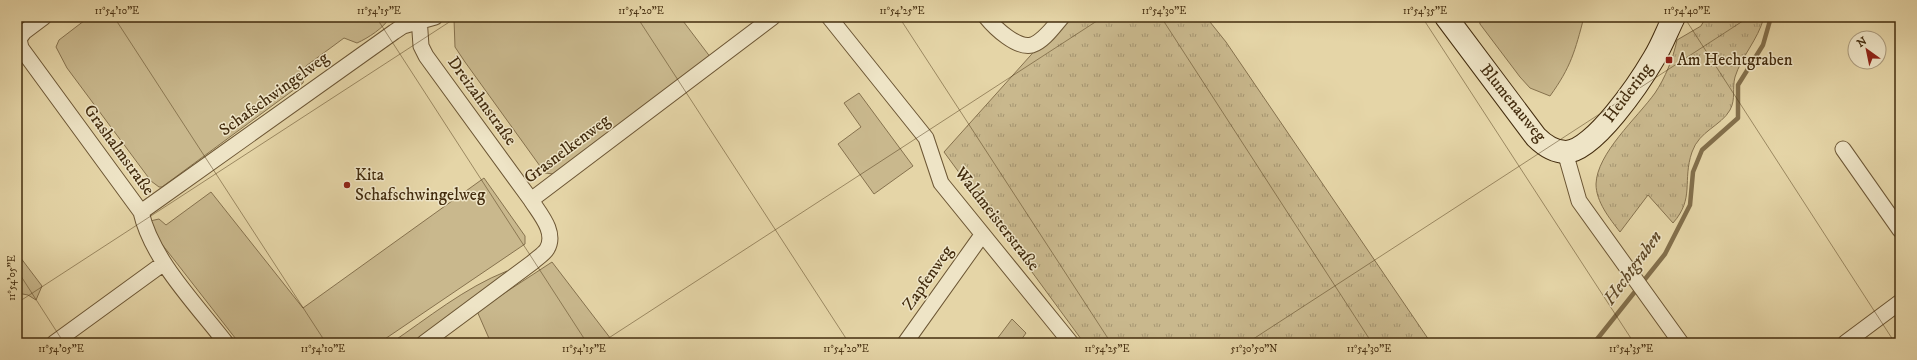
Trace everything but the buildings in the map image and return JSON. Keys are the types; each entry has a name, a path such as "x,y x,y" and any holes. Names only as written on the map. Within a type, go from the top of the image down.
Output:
{"street":[{"path":"18,39 24,32 44,17"},
{"name":"Grasnelkenweg","path":"424,343 521,271 547,249 550,240 548,229 531,200 773,17"},
{"name":"Waldmeisterstraße","path":"829,17 926,138 941,183 1071,343"},
{"path":"986,17 1001,32 1022,45 1032,45 1041,40 1062,17"},
{"name":"Blumenauweg","path":"1446,17 1536,137 1548,146 1565,152 1579,201 1634,280 1681,343"},
{"name":"Heidering","path":"1565,152 1578,149 1594,136 1634,90 1655,57 1674,17"},
{"name":"Dreizahnstraße","path":"425,18 421,46 426,56 531,200"},
{"name":"Schafschwingelweg","path":"141,212 394,32 403,26 425,18"},
{"name":"Grashalmstraße","path":"18,39 20,48 141,212 150,240 164,263 226,343"},
{"path":"1843,149 1900,230"},
{"name":"Zapfenweg","path":"905,343 982,235"},
{"path":"54,343 164,263"},
{"path":"1845,343 1900,302"}],"green space":[{"path":"89,17 390,17 384,25 357,43 344,38 306,66 303,83 162,187 159,187 151,181 67,68 56,47 59,40"},
{"path":"457,17 680,17 711,58 559,171 553,174 545,173 455,47 454,19"},
{"path":"1065,17 1206,17 1226,42 1431,343 1084,343 944,152"},
{"path":"1479,17 1584,17 1572,58 1563,76 1550,96 1530,88 1520,77 1480,24"},
{"path":"1706,17 1764,17 1758,33 1741,62 1735,77 1733,102 1730,110 1726,116 1700,139 1692,152 1689,162 1686,197 1680,214 1673,223 1648,195 1620,232 1604,210 1598,197 1596,184 1598,172 1610,148 1659,87 1671,61 1677,40 1701,26"},
{"path":"859,93 913,166 874,194 838,144 861,127 844,103"},
{"path":"484,178 525,236 525,244 379,343 239,343 154,234 150,221 159,219 166,225 211,192 303,308"},
{"path":"17,253 42,286 36,300 28,295 17,293"},
{"path":"552,262 614,343 491,343 477,311"},
{"path":"507,271 491,286 411,343 391,343 461,295"},
{"path":"1012,319 1026,333 1019,343 994,343"}],"waterway":[{"name":"Hechtgraben","path":"1594,343 1665,254 1690,205 1693,172 1702,150 1738,118 1738,85 1763,45 1771,17"}],"place":[{"name":"Am Hechtgraben","path":"1669,60"},
{"name":"Kita Schafschwingelweg","path":"347,185"}]}
